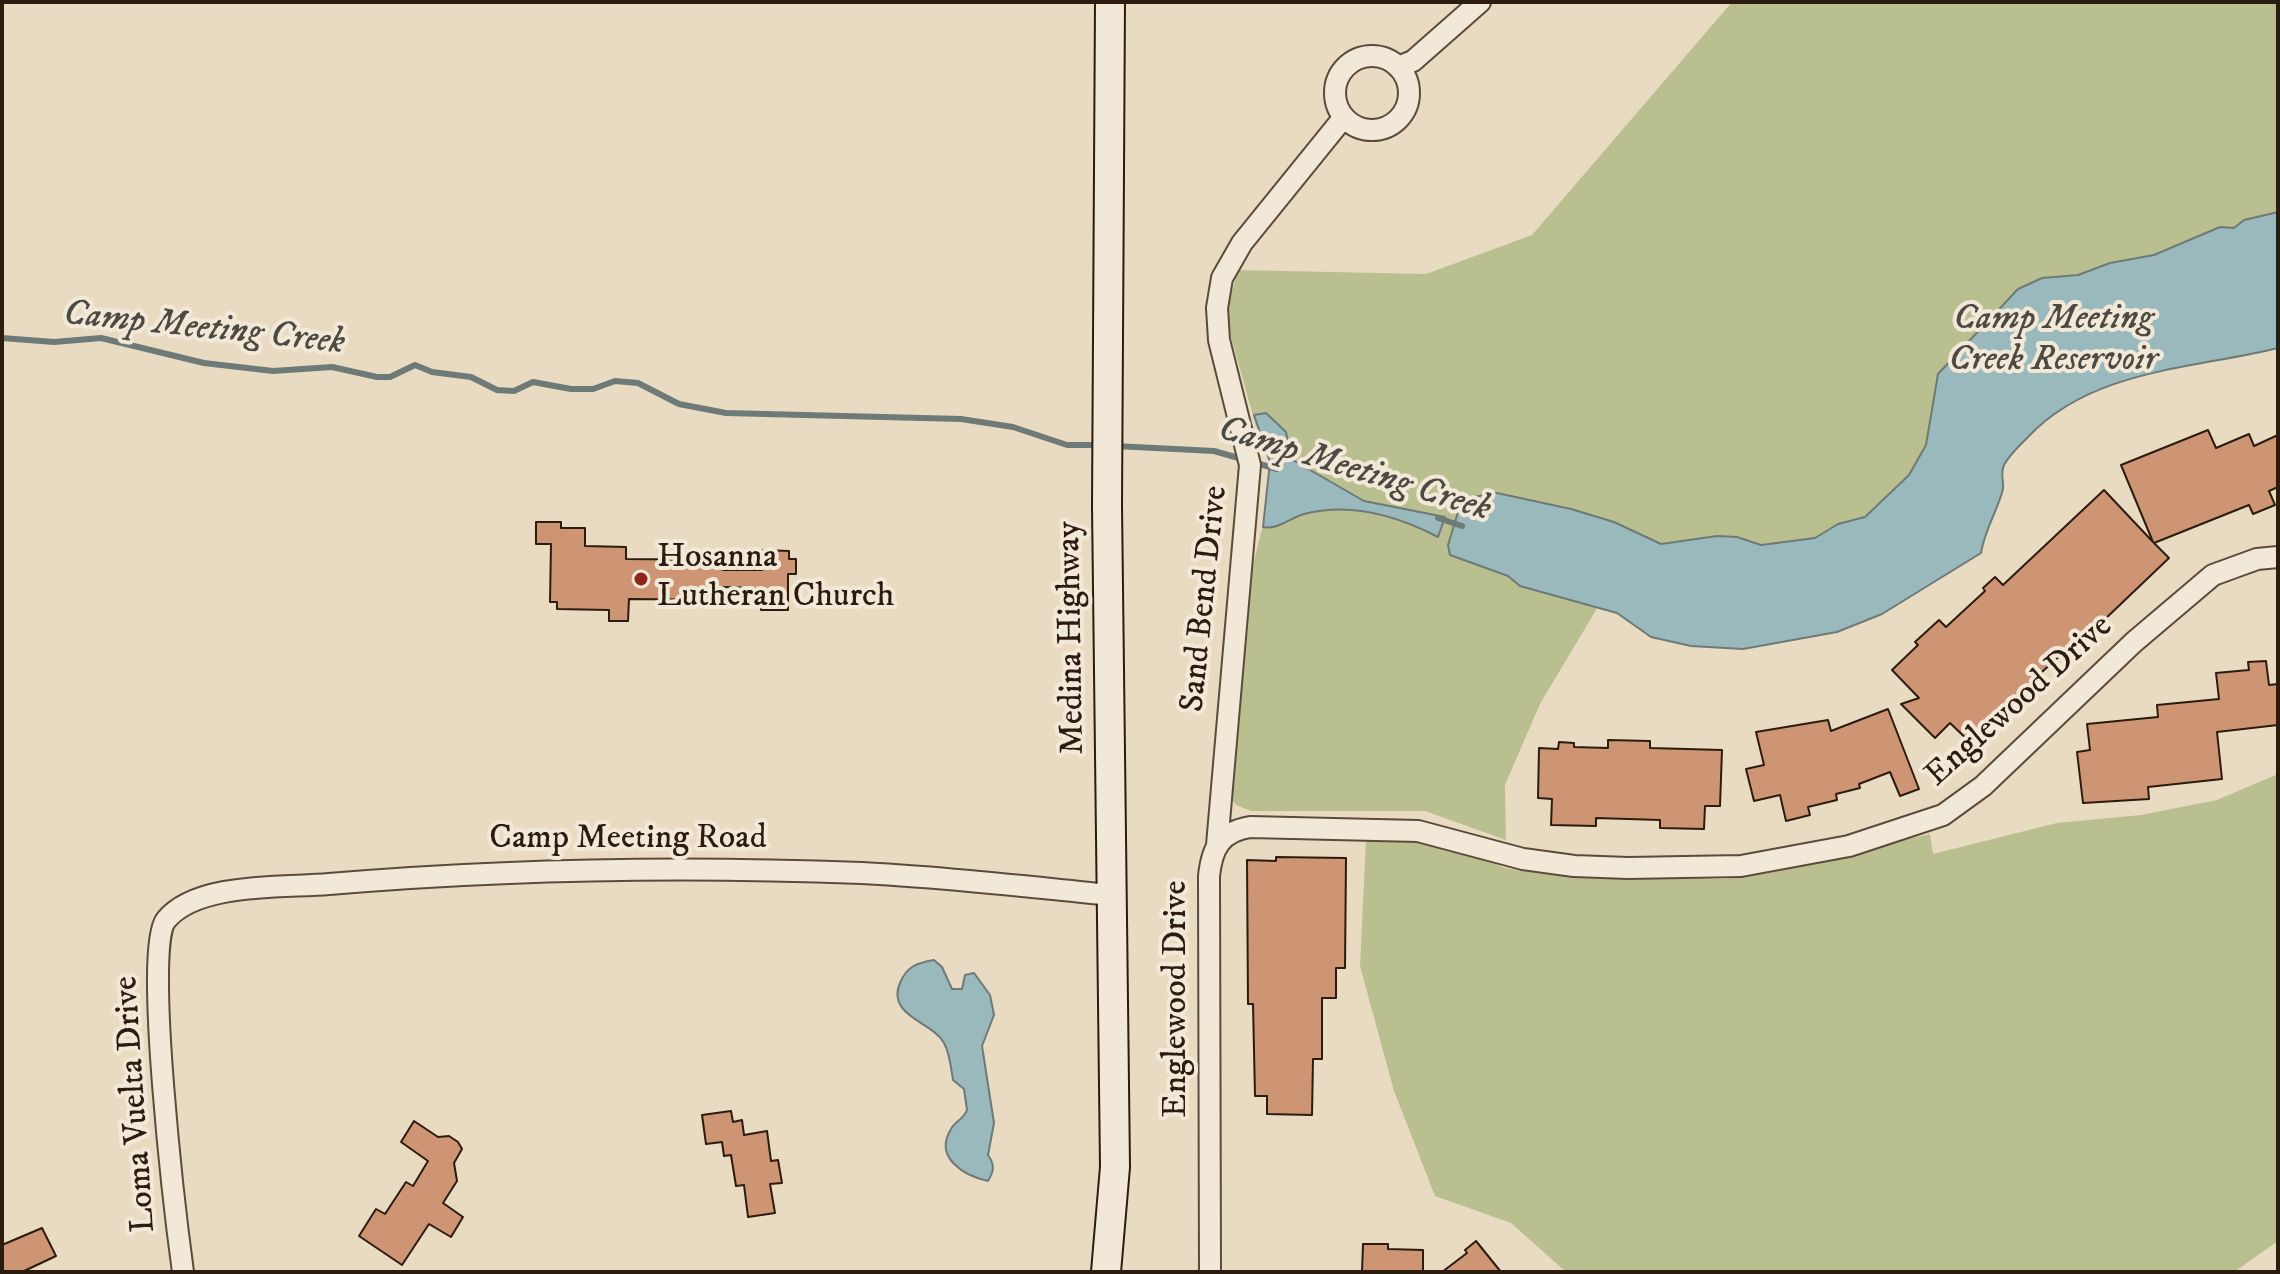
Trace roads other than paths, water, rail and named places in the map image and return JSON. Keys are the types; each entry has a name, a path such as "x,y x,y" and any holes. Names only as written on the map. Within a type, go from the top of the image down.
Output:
{"main road":[{"name":"Medina Highway","path":"1106,1272 1115,1167 1107,505 1110,2"}],"street":[{"path":"1398,67 1413,61 1480,2"},
{"path":"1376,57 1398,67 1405,76 1409,99 1398,120 1388,127 1364,129 1344,117 1335,94 1337,82 1352,63 1376,57"},
{"name":"Sand Bend Drive","path":"1217,845 1237,585 1250,465 1216,325 1222,278 1271,203 1344,117"},
{"name":"Englewood Drive","path":"1210,1272 1209,876 1211,856 1232,830 1250,827 1418,831 1523,859 1574,866 1642,868 1769,863 1849,846 1943,815 1983,786 2134,642 2213,575 2257,559 2278,557"},
{"name":"Camp Meeting Road","path":"159,932 167,918 188,902 225,892 486,872 623,869 863,873 1111,895"},
{"name":"Loma Vuelta Drive","path":"159,932 160,1025 183,1272"}],"water":[{"name":"Camp Meeting Creek Reservoir","path":"2278,212 2278,348 2178,367 2113,384 2082,397 2054,415 2018,447 2004,465 2003,489 1981,553 1882,614 1837,632 1743,649 1691,646 1651,637 1617,613 1520,586 1508,576 1450,555 1448,545 1462,499 1497,493 1614,522 1661,544 1717,536 1737,537 1761,545 1815,538 1838,524 1865,517 1909,475 1926,445 1938,374 2018,289 2042,278 2078,275 2110,263 2154,255 2220,227 2234,228 2244,220"},
{"path":"1266,413 1286,432 1291,459 1364,501 1445,517 1438,537 1390,517 1356,510 1304,514 1274,527 1263,527 1270,462 1254,415"},
{"path":"934,960 942,967 952,989 962,989 965,975 974,973 990,995 994,1015 982,1046 994,1123 988,1155 993,1168 988,1181 961,1170 949,1157 946,1139 967,1110 964,1089 953,1080 944,1043 899,1003 897,994 900,983 909,969"}],"waterway":[{"name":"Camp Meeting Creek","path":"2,338 54,342 101,338 204,363 273,371 332,367 390,377 415,365 432,372 471,377 497,390 514,391 533,382 571,389 593,389 615,381 638,383 679,404 726,413 961,419 1013,427 1067,445 1099,445"},
{"name":"Camp Meeting Creek","path":"1115,446 1214,451 1277,469"},
{"name":"Camp Meeting Creek","path":"1438,518 1462,526"}],"place":[{"name":"Hosanna Lutheran Church","path":"641,579"}]}
